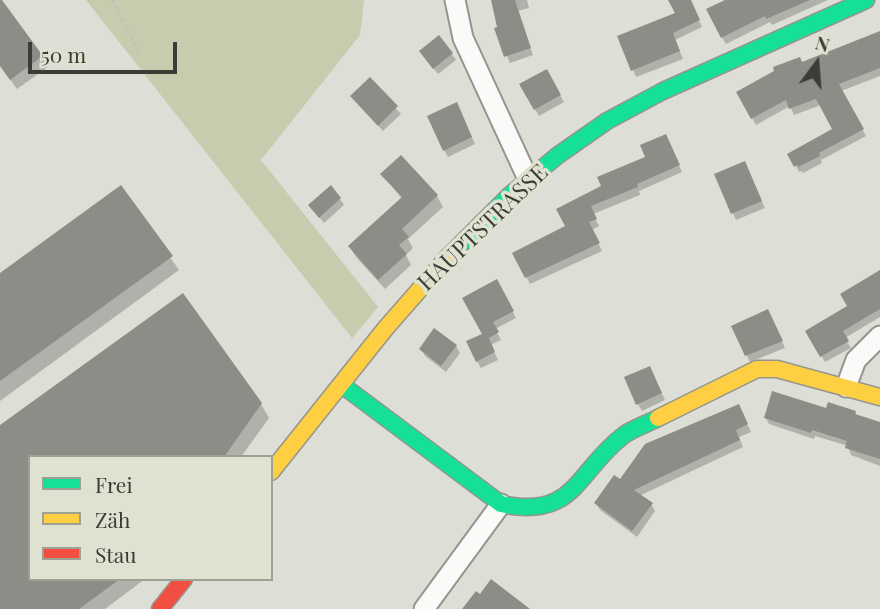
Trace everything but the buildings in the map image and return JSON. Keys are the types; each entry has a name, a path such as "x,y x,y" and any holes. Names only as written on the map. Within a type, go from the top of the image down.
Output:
{"street":[{"path":"455,0 463,38 528,179"},
{"name":"HAUPTSTRASSE","path":"273,470 415,294 528,179 607,121 647,99 866,0"},
{"path":"846,387 856,360 880,336"},
{"path":"342,385 501,504 516,509 537,509 575,490 611,446 625,435 757,369 777,369 880,397"},
{"path":"424,609 501,504"},
{"path":"160,609 182,581"}],"path":[{"path":"112,0 140,54"}],"green space":[{"path":"86,0 364,0 360,35 261,160 378,307 352,338"}],"traffic: fast":[{"path":"447,258 510,195 557,156 607,121 663,91 866,0"},
{"path":"342,385 501,504 526,507 545,505 560,499 573,489 624,435 658,418"}],"traffic: slow":[{"path":"273,469 385,329 447,258"},
{"path":"658,418 757,369 777,369 880,397"}],"traffic: jam":[{"path":"160,609 182,581"}]}
